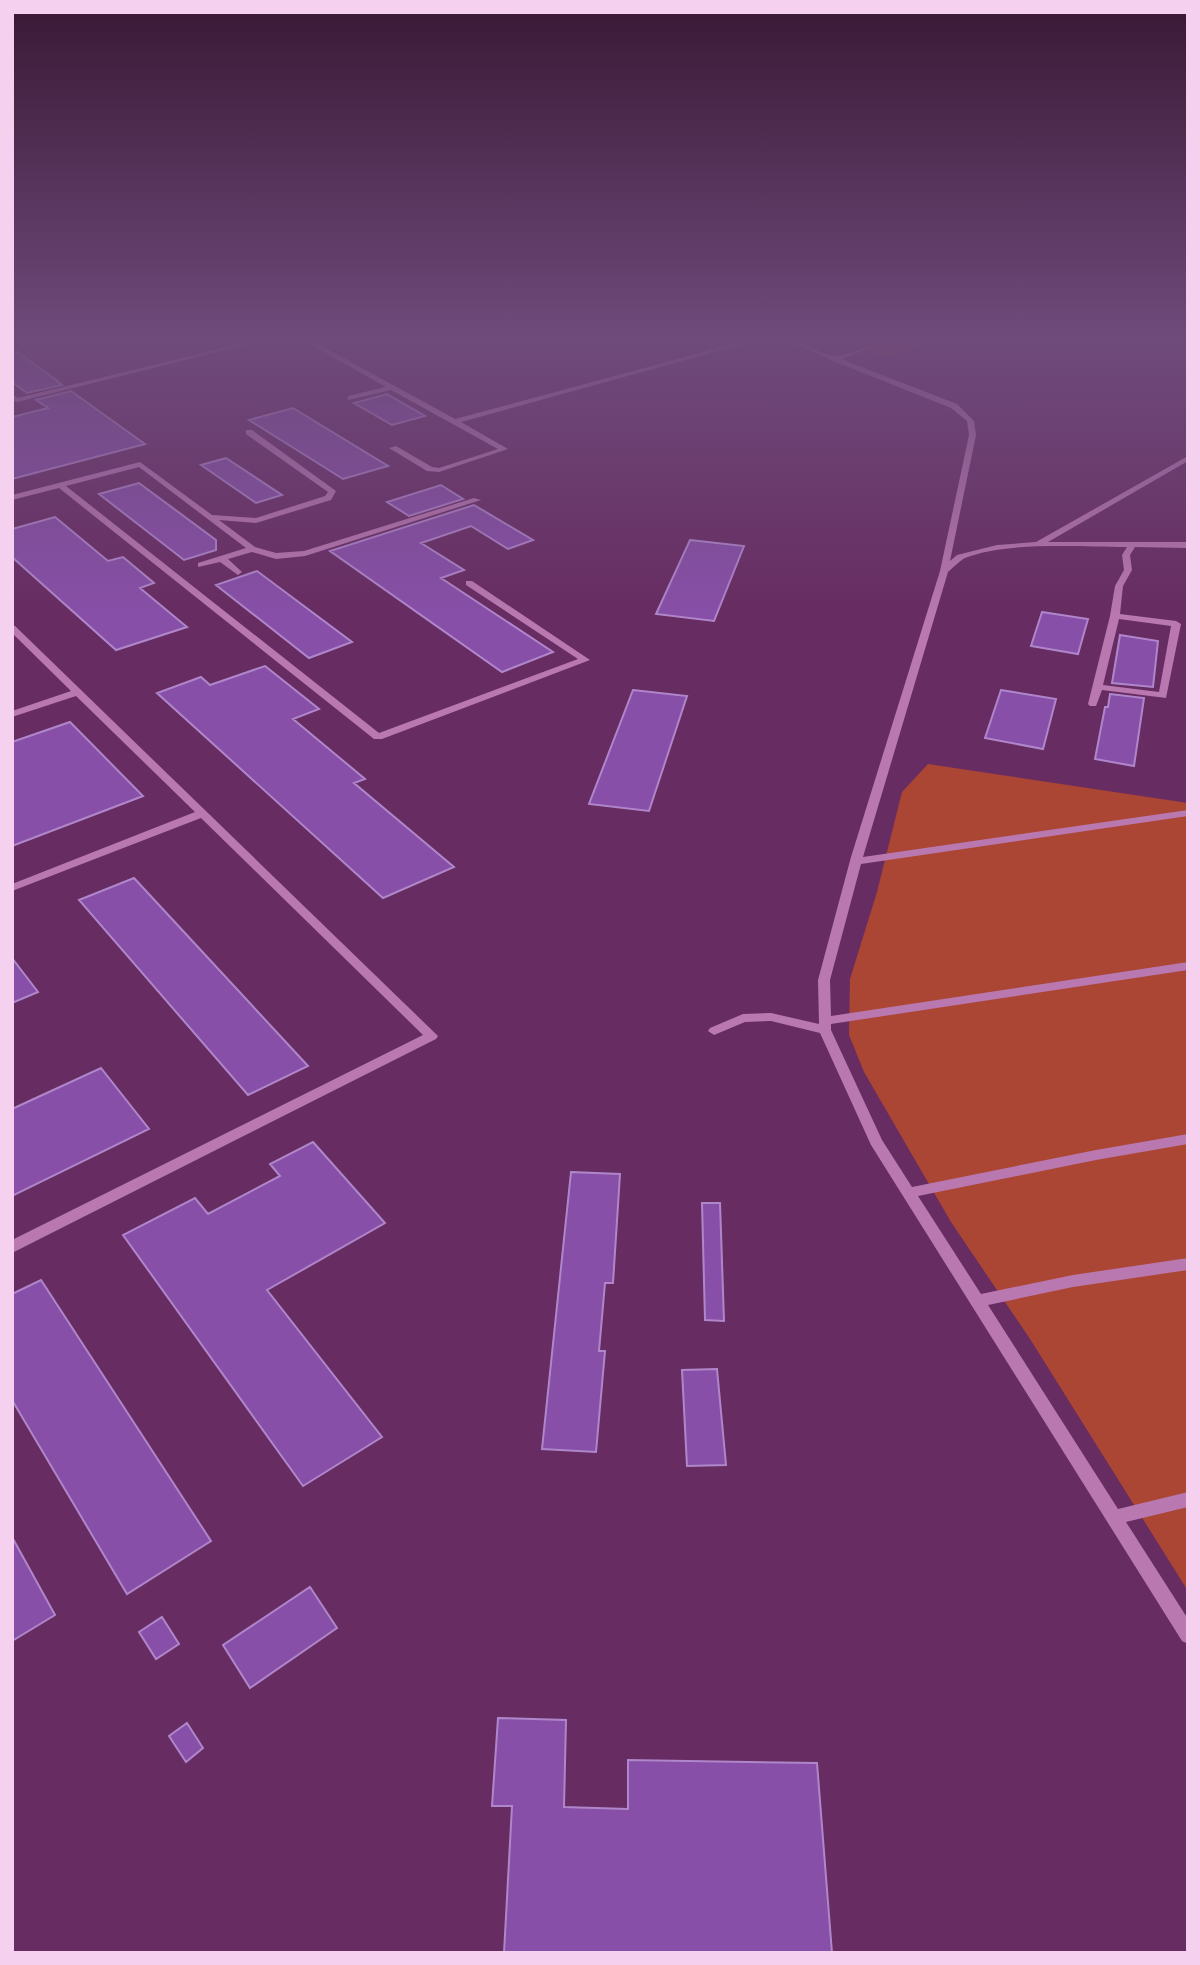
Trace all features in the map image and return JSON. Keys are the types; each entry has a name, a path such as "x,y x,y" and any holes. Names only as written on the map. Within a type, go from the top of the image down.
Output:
{"lane":[{"path":"211,517 256,520 328,498 332,491 248,432"},
{"path":"393,448 430,469 439,470 504,449 471,432"},
{"path":"975,432 968,451 944,571 856,861 824,980 825,1026 876,1141 1188,1635"},
{"path":"1037,544 1188,458"},
{"path":"12,498 140,464 252,549 276,556 305,553 477,500"},
{"path":"60,485 378,737 585,660 469,583"},
{"path":"944,571 960,557 997,548 1037,544 1188,545"},
{"path":"1093,704 1115,616 1119,586 1128,570 1126,555 1132,546"},
{"path":"201,565 252,549"},
{"path":"222,559 238,572"},
{"path":"1098,687 1163,696 1176,624 1115,616"},
{"path":"12,628 432,1036 12,1247"},
{"path":"12,714 78,692"},
{"path":"12,888 203,813"},
{"path":"856,861 1188,813"},
{"path":"714,1031 743,1018 771,1017 825,1026 1188,966"},
{"path":"909,1193 1096,1154 1188,1139"},
{"path":"978,1301 1073,1281 1188,1264"},
{"path":"1115,1517 1188,1499"}],"shaded area":[{"path":"928,764 1188,803 1188,1591 1030,1339 951,1222 864,1072 849,1035 850,979 877,892 902,792"}],"building":[{"path":"12,432 128,432 145,444 12,479"},
{"path":"268,432 332,432 388,466 343,479"},
{"path":"226,458 282,495 256,503 201,465"},
{"path":"139,483 216,540 216,550 184,560 99,494"},
{"path":"441,485 463,499 409,516 387,502"},
{"path":"474,505 533,540 508,549 471,526 421,543 464,570 441,578 553,652 502,672 330,551"},
{"path":"55,517 108,561 123,557 154,583 140,588 187,627 116,650 12,557 12,529"},
{"path":"690,540 744,546 714,621 656,614"},
{"path":"257,571 352,642 309,658 216,585"},
{"path":"1042,612 1088,619 1078,654 1031,646"},
{"path":"1120,635 1158,641 1153,687 1112,683"},
{"path":"265,666 319,709 293,719 365,779 354,783 454,867 383,898 157,693 201,677 210,685"},
{"path":"633,690 687,696 649,811 589,804"},
{"path":"1001,690 1056,699 1043,749 985,738"},
{"path":"1110,694 1144,698 1134,766 1095,759"},
{"path":"70,722 143,796 12,846 12,742"},
{"path":"134,878 308,1066 248,1095 79,900"},
{"path":"12,958 38,992 12,1003"},
{"path":"101,1068 149,1129 12,1196 12,1109"},
{"path":"313,1142 385,1223 267,1290 382,1437 303,1486 123,1235 195,1198 208,1214 280,1176 270,1164"},
{"path":"571,1172 620,1174 613,1283 605,1283 599,1351 605,1351 596,1452 542,1449"},
{"path":"702,1203 720,1203 724,1321 705,1320"},
{"path":"41,1280 211,1541 127,1594 12,1400 12,1294"},
{"path":"717,1369 726,1465 687,1466 682,1370"},
{"path":"12,1537 55,1615 12,1641"},
{"path":"310,1587 337,1628 250,1688 223,1645"},
{"path":"162,1617 179,1644 156,1659 139,1632"},
{"path":"498,1718 566,1720 564,1807 628,1809 628,1760 817,1763 832,1953 504,1953 512,1806 492,1806"},
{"path":"187,1723 203,1748 186,1762 169,1736"}]}
